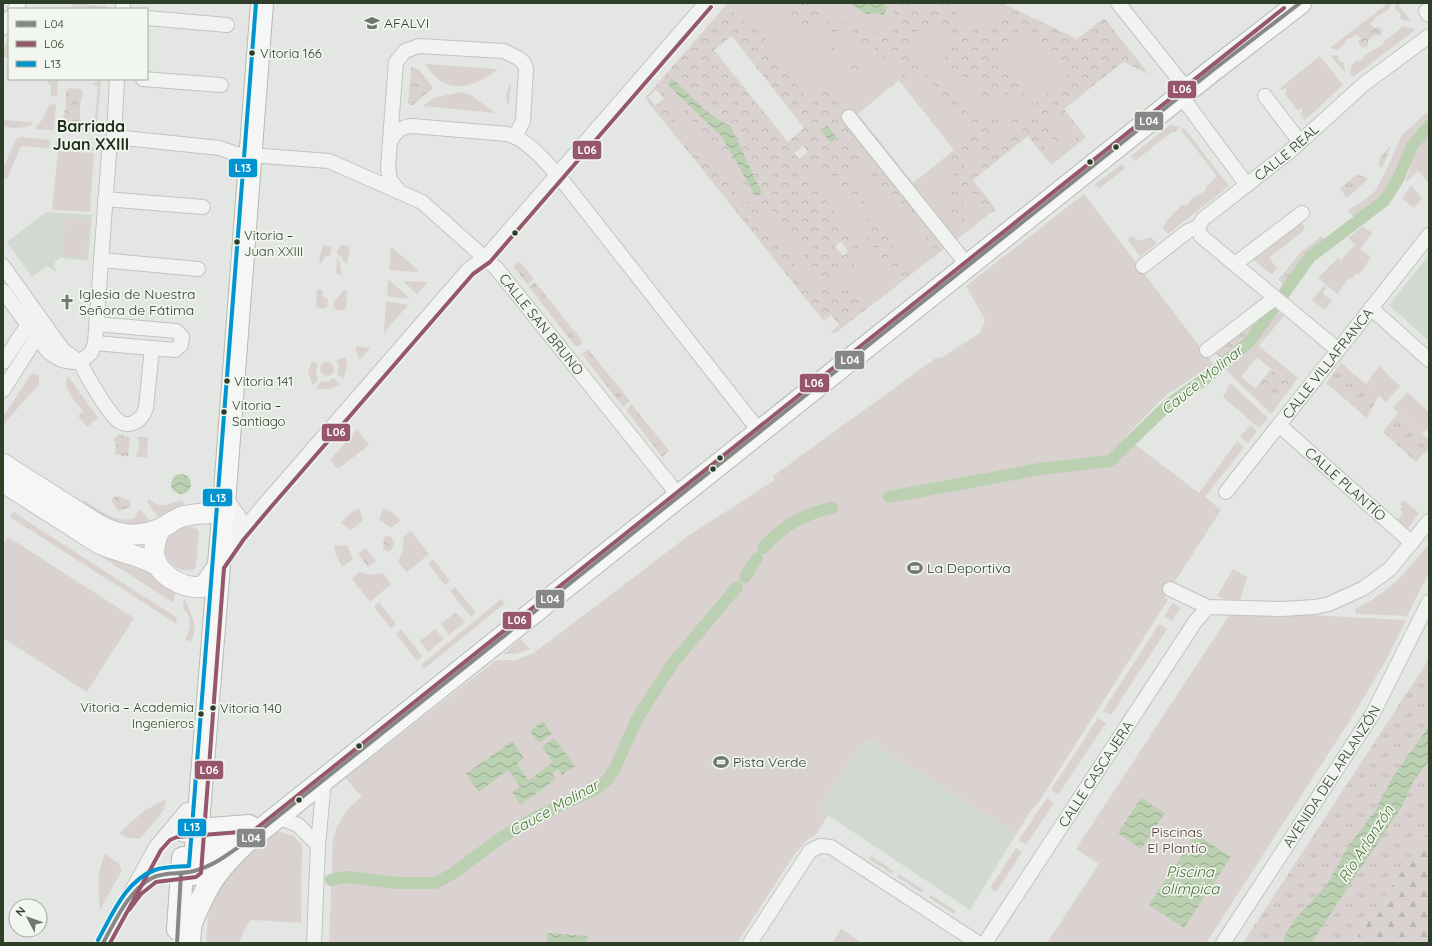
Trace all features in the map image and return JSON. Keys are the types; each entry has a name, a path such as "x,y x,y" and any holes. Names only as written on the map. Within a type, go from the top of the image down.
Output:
{"highway":[{"path":"188,822 218,566 223,508 243,154 248,3"},
{"path":"243,154 262,3"},
{"path":"190,869 203,868 243,831 676,492 1180,90 1280,3"},
{"path":"758,427 961,257 1180,90 1300,3"},
{"path":"190,933 205,889 229,858 243,831 277,818 676,492"},
{"path":"190,933 188,822 203,587 223,508"},
{"path":"188,822 212,814 243,831"},
{"path":"177,943 190,869"}],"main road":[{"path":"3,464 97,524 113,532 137,535 160,529 180,518 223,508"},
{"path":"3,482 100,544 158,565"},
{"path":"160,529 156,539 154,552 158,565 166,575 191,588 203,587 218,566"}],"street":[{"path":"218,566 239,535 469,269 485,258 556,174 706,3"},
{"path":"1118,3 1247,185"},
{"path":"148,18 228,25"},
{"name":"CALLE REAL","path":"1143,266 1188,231 1198,227 1203,219 1300,142 1364,84 1429,36"},
{"path":"401,193 390,180 388,167 396,62 401,54 410,49 424,46 504,51 522,60 526,69 523,121 515,136"},
{"path":"148,79 221,85"},
{"path":"3,291 34,330 46,350 54,357 63,361 80,362 91,353 95,343 105,199 109,153 114,137 117,80"},
{"path":"1264,96 1300,142"},
{"path":"393,106 397,118 408,126"},
{"path":"849,117 961,257"},
{"path":"364,175 380,168 398,130 408,126 507,134 515,136 545,161 556,174 758,427"},
{"path":"114,137 220,148 243,154"},
{"name":"CALLE SAN BRUNO","path":"243,154 329,161 364,175 422,202 497,269 676,492"},
{"path":"545,161 557,163 569,160"},
{"path":"105,199 203,207"},
{"path":"1234,264 1302,212"},
{"path":"1198,227 1201,236 1338,350"},
{"name":"CALLE VILLAFRANCA","path":"1226,492 1429,235"},
{"path":"101,260 198,269"},
{"path":"3,266 60,346 67,355 80,362 87,376 117,419 125,424 130,424 142,417 146,408 152,348"},
{"path":"1207,350 1278,300"},
{"path":"3,390 28,351 34,330 32,308"},
{"path":"1371,308 1429,360"},
{"path":"95,343 175,350 181,345 182,337 176,332 96,324"},
{"path":"34,330 60,346"},
{"path":"3,362 34,330"},
{"path":"28,351 41,348 46,350"},
{"name":"CALLE PLANTÍO","path":"1279,425 1412,543"},
{"path":"223,508 242,523 239,535"},
{"path":"1170,589 1208,607 1281,609 1315,607 1329,604 1356,592 1375,581 1390,569 1429,521"},
{"name":"AVENIDA DEL ARLANZÓN","path":"1223,943 1372,715 1429,602"},
{"name":"CALLE CASCAJERA","path":"985,943 1194,622 1208,607"},
{"path":"314,943 318,846 324,780"},
{"path":"277,818 298,825 318,846"},
{"path":"102,943 126,903 149,858 188,822"},
{"path":"750,943 810,851 820,846 831,847 978,943"},
{"path":"149,858 152,866 160,875"},
{"path":"126,903 144,883 160,875 190,869"}],"shaded area":[{"path":"46,212 92,215 88,260 67,259 61,257 55,262 54,267 57,272 47,266 32,277 7,242"},
{"path":"1429,255 1429,341 1389,305"},
{"path":"868,740 1016,834 970,910 819,809 862,744"}],"green space":[{"path":"71,3 106,6 106,8 94,8 71,6"},
{"path":"728,3 1002,3 1077,39 1104,18 1149,74 1123,62 1064,109 1086,137 1051,165 1028,136 973,180 996,209 834,334 645,98","holes":["732,36 804,128 788,142 714,50","899,80 954,150 913,183 858,114","656,90 664,98 655,106 648,97","803,146 808,152 799,159 794,153","841,242 848,251 843,256 835,246","831,315 839,325 832,331 824,321"]},
{"path":"728,3 795,3 788,8 789,14 804,28 818,16 827,22 828,45 832,57 848,74 862,74 890,53 901,63 901,68 851,111 828,83 807,99 760,33 726,6"},
{"path":"816,3 849,3 855,8 883,15 886,8 885,3 895,3 889,25 883,30 875,32 857,29 847,25 829,14"},
{"path":"917,3 937,3 923,13 919,12"},
{"path":"955,3 984,3 1001,10 1002,15 995,25 990,27 979,29 967,27 961,25 958,19"},
{"path":"1388,3 1391,3 1389,10 1376,17 1370,24 1361,24"},
{"path":"1396,3 1411,21 1400,18 1401,14 1395,10"},
{"path":"1361,24 1370,24 1374,28 1379,27 1383,31 1381,35 1375,35 1368,41 1368,45 1365,48 1361,47 1358,43 1360,39 1357,31"},
{"path":"928,26 947,30 951,34 952,39 942,67 993,89 956,99 942,77 933,69 911,59 908,49 914,33"},
{"path":"1358,26 1357,35 1346,40 1344,45 1337,50 1330,48"},
{"path":"1403,26 1412,28 1414,31 1353,77 1351,74 1351,66 1356,61 1362,60 1365,55 1382,45 1385,40"},
{"path":"1030,29 1068,78 1034,105 996,56"},
{"path":"841,30 857,46 866,48 873,47 875,49 876,56 868,63 859,66 844,62 838,56 835,49 834,40 837,31"},
{"path":"8,41 8,57 3,57 3,49"},
{"path":"1330,55 1338,56 1339,61 1344,63 1345,73"},
{"path":"1320,56 1343,85 1305,120 1300,113 1303,111 1301,108 1298,111 1284,93 1287,91 1286,88 1282,90 1280,88"},
{"path":"425,64 498,69 479,81 469,85 460,86 442,82 433,75"},
{"path":"412,67 419,70 433,88 413,105 410,105 408,103"},
{"path":"913,72 926,76 930,80 946,109 970,131 968,141 956,151 900,81 904,76"},
{"path":"46,80 58,81 57,97 51,96 51,86"},
{"path":"101,80 96,134 88,128 94,128 98,86 92,85"},
{"path":"511,81 509,105 507,103 506,93"},
{"path":"666,87 691,119 726,159 739,177 751,198 744,204 711,162 680,135 671,102 663,90"},
{"path":"71,88 80,89 83,92 80,105 80,120 76,123 65,121 63,118 66,106 66,90"},
{"path":"460,92 471,95 495,113 423,106 434,98"},
{"path":"1001,92 1038,111 1039,116 1037,119 985,120 975,117 959,104"},
{"path":"50,104 56,105 54,130 35,129 44,117"},
{"path":"1054,112 1078,142 1062,136 1044,123"},
{"path":"1426,113 1429,117 1429,123 1414,139 1385,197 1356,220 1348,210 1366,199 1376,190 1402,135"},
{"path":"3,120 32,122 31,125 21,128 10,128 3,126"},
{"path":"1170,125 1180,127 1176,132 1172,132 1135,161 1131,156"},
{"path":"1018,126 1023,127 1023,130 1001,148 987,144 982,138 984,133"},
{"path":"1184,128 1229,186 1168,234 1163,228 1165,223 1182,205 1187,205 1192,198 1205,191 1207,186 1216,178 1216,175 1181,130"},
{"path":"1034,129 1039,129 1056,141 1071,148 1055,161 1032,132"},
{"path":"1428,131 1429,183 1418,171 1407,181 1411,159"},
{"path":"859,133 867,143 870,173 925,236 929,259 914,271 877,225 851,178 865,156 852,139"},
{"path":"20,137 50,140 49,148 21,146 7,179 3,178 3,169 16,139"},
{"path":"56,141 88,143 97,151 56,148"},
{"path":"1391,146 1384,164 1380,168 1380,158"},
{"path":"983,150 994,153 964,176 965,162"},
{"path":"58,151 94,153 90,212 52,210"},
{"path":"949,160 953,161 954,164 950,217 963,233 953,241 912,190"},
{"path":"1122,164 1125,168 1099,189 1095,184"},
{"path":"825,166 873,228 864,235 901,282 870,306 862,293 811,287 781,244 754,223 772,209 821,281 851,271 862,247 809,178"},
{"path":"1356,175 1363,176 1368,179 1347,198 1340,189"},
{"path":"966,185 989,213 968,229 964,218 963,207"},
{"path":"1411,185 1422,198 1414,208 1402,199"},
{"name":"La Deportiva","path":"1084,194 1213,364 1165,396 1125,437 1199,493 1237,441 1244,447 1205,497 1221,510 1165,597 1168,600 1038,803 1032,809 1016,834 868,740 862,744 819,809 828,815 816,835 806,841 794,855 737,943 329,943 333,839 340,820 362,797 345,778 496,660 516,660 534,653 688,536 775,480 773,476 936,358 941,358 980,333 985,320 966,286"},
{"path":"66,218 89,219 86,257 63,256"},
{"path":"1299,220 1305,227 1303,231 1269,258 1277,268 1272,275 1252,258"},
{"path":"1363,226 1372,233 1360,249 1371,257 1359,275 1357,273 1352,279 1350,277 1337,294 1318,278 1338,258 1341,260 1355,245 1348,238"},
{"path":"1132,236 1138,241 1151,237 1157,243 1140,256 1127,239"},
{"path":"1322,236 1325,240 1306,257 1282,292 1282,283 1278,280 1301,252"},
{"path":"323,245 332,246 329,257 326,255 321,264 319,259"},
{"path":"340,245 350,247 347,264 343,261 342,256 340,257 337,253"},
{"path":"391,247 418,270 418,272 389,270"},
{"path":"337,259 340,263 342,275 336,273"},
{"path":"519,261 534,279 527,284 513,266"},
{"path":"388,279 409,298 409,299 387,296"},
{"path":"403,281 428,282 417,294"},
{"path":"535,282 583,342 576,347 529,287"},
{"path":"1324,286 1326,288 1322,293 1332,301 1325,310 1312,300"},
{"path":"319,289 322,290 323,293 321,293 324,298 325,297 328,299 327,307 323,309 316,307 317,291"},
{"path":"344,290 347,291 346,308 344,310 336,310 333,306 334,301"},
{"path":"386,301 408,305 384,333"},
{"path":"1273,307 1252,334 1221,359 1213,350"},
{"path":"1277,311 1284,316 1259,346 1298,378 1271,414 1225,369 1253,341","holes":["1257,357 1289,383 1273,403 1241,377"]},
{"path":"357,346 370,348 360,360 355,348"},
{"path":"588,349 630,401 623,407 582,354"},
{"path":"346,357 347,367 343,379 337,374 339,367 336,360"},
{"path":"312,361 318,365 316,372 318,379 313,386 308,372"},
{"path":"327,362 332,364 334,369 332,374 327,376 322,374 320,369 322,364"},
{"path":"1341,363 1379,395 1367,418 1326,383"},
{"path":"1379,366 1400,386 1386,402 1366,384"},
{"path":"1271,369 1289,383 1272,403 1255,389"},
{"path":"31,374 39,375 39,384 3,425 3,417"},
{"path":"68,376 98,418 87,427 78,416 83,411 70,395 66,385"},
{"path":"333,378 340,384 329,389 316,389 321,381 327,382"},
{"path":"1230,383 1268,418 1259,428 1223,397"},
{"path":"1407,392 1429,412 1429,426 1422,434 1393,408"},
{"path":"632,405 669,451 662,457 626,410"},
{"path":"1398,413 1429,440 1429,448 1416,462 1383,432"},
{"path":"1250,425 1257,431 1248,443 1240,437"},
{"path":"357,429 369,445 338,469 330,460"},
{"path":"119,434 130,438 128,457 115,454 116,444 114,438"},
{"path":"137,437 148,437 147,457 135,457 139,447"},
{"path":"118,496 130,501 131,507 118,511 112,501 114,497"},
{"path":"149,499 158,505 183,501 184,506 158,517 147,502"},
{"path":"84,500 114,518 128,520 134,518 140,509 148,518 149,522 141,526 133,527 114,523 80,504"},
{"path":"1403,500 1419,513 1406,531 1396,522 1403,513 1400,509 1402,507 1400,504"},
{"path":"359,508 363,520 351,530 341,523 349,514"},
{"path":"383,508 393,513 401,520 391,528 379,520"},
{"path":"13,512 176,617 177,624 10,517"},
{"path":"55,527 142,564 175,591 174,603"},
{"path":"182,527 193,527 199,531 196,567 193,570 183,570 172,565 164,553 166,540 168,537"},
{"path":"411,531 429,554 407,572 398,562 403,549 403,538"},
{"path":"390,536 395,543 389,552 383,549 384,537"},
{"path":"8,537 134,618 87,692 3,638 3,545"},
{"path":"1429,544 1429,573 1407,616 1356,614 1355,609 1367,603 1387,589 1413,564"},
{"path":"347,545 353,559 342,567 335,552 334,546"},
{"path":"365,548 376,561 368,567 358,554"},
{"path":"433,559 450,581 445,585 428,564"},
{"path":"1233,569 1247,577 1240,600 1225,599 1217,596"},
{"path":"359,572 372,575 383,573 391,584 370,602 352,579"},
{"path":"455,587 476,613 471,617 450,591"},
{"path":"184,599 192,615 194,626 193,637 190,642 185,639 190,627 190,619 183,609"},
{"path":"501,599 505,603 424,669 421,665"},
{"path":"379,602 396,624 391,628 374,607"},
{"path":"1173,603 1181,608 1172,621 1164,616"},
{"name":"Piscinas El Plantío","path":"1232,611 1406,620 1385,662 1354,714 1206,943 1047,943 1099,864 1076,849"},
{"path":"456,612 465,622 449,635 441,624"},
{"path":"1159,624 1167,629 1111,715 1103,711"},
{"path":"401,629 422,656 417,661 396,634"},
{"path":"435,629 444,639 428,652 420,641"},
{"path":"521,639 530,649 516,654 503,654"},
{"path":"1429,659 1429,830 1353,943 1243,943"},
{"path":"1098,718 1106,723 1058,795 1051,790"},
{"path":"1047,798 1054,803 1026,845 1019,840"},
{"path":"166,799 164,810 140,839 126,837 119,833 144,811"},
{"path":"1429,830 1429,943 1353,943"},
{"path":"280,832 294,836 302,846 301,923 252,920 246,926 239,943 206,943 208,916 212,899 224,876 242,857 272,833"},
{"path":"1016,848 1022,852 996,892 990,888"},
{"path":"105,854 118,863 122,870 101,908 101,914 99,876"},
{"path":"871,856 894,871 892,874 869,859"},
{"path":"899,874 924,890 922,893 897,877"},
{"path":"931,895 956,911 954,914 929,898"},
{"path":"841,929 862,943 832,943"}],"water":[{"path":"849,3 885,3 886,11 883,15 874,13 866,14"},
{"path":"672,78 708,113 731,127 762,193 756,197 722,137 670,87 668,83"},
{"path":"827,125 837,138 831,143 821,130"},
{"path":"181,474 188,477 191,484 188,491 181,494 174,491 171,484 174,477"},
{"path":"543,721 552,734 539,743 530,731"},
{"name":"Río Arlanzón","path":"1429,726 1429,761 1413,782 1401,808 1311,943 1284,943 1284,937 1295,919 1326,886 1349,845 1375,811 1393,777"},
{"path":"554,738 575,766 562,775 558,769 552,774 556,779 521,805 512,792 520,786 508,770 479,792 466,774 512,741 524,758 517,764 529,780 553,762 542,747"},
{"path":"1141,798 1165,813 1141,849 1118,833"},
{"name":"Piscina olímpica","path":"1196,834 1231,857 1184,928 1149,905"},
{"path":"548,933 587,936 586,943 547,943"}],"waterway":[{"name":"Cauce Molinar","path":"889,497 1040,469 1110,461 1169,404 1205,379 1250,341 1310,257 1384,201 1398,179 1412,146 1429,126"},
{"name":"Cauce Molinar","path":"763,548 770,540 794,522 812,513 832,508"},
{"name":"Cauce Molinar","path":"745,577 757,558"},
{"name":"Cauce Molinar","path":"331,880 346,877 398,883 436,883 452,874 502,837 538,816 598,788 607,780 614,770 638,717 673,663 737,587"}],"transit line":[{"name":"L13","path":"98,940 121,899 136,882 155,870 168,867 189,866 256,3"},
{"name":"L04","path":"103,943 123,907 136,890 157,876 189,872 208,866 222,859 247,841 1213,70 1300,3"},
{"name":"L06","path":"129,910 141,894 156,882 196,877 201,873 224,568 244,539 271,507 473,274 490,262 711,7"},
{"name":"L06","path":"110,943 161,850 170,840 177,837 253,831 1284,8"},
{"name":"L04","path":"177,943 181,873"}],"place":[{"name":"AFALVI","path":"372,23"},
{"name":"Vitoria 166","path":"252,53"},
{"name":"Vitoria – Juan XXIII","path":"237,242"},
{"name":"Iglesia de Nuestra Señora de Fátima","path":"67,302"},
{"name":"Vitoria 141","path":"227,381"},
{"name":"Vitoria – Santiago","path":"224,412"},
{"name":"La Deportiva","path":"915,568"},
{"name":"Vitoria 140","path":"213,708"},
{"name":"Vitoria – Academia Ingenieros","path":"201,714"},
{"name":"Pista Verde","path":"721,762"}],"district":[{"name":"Barriada Juan XXIII","path":"91,135"}]}
